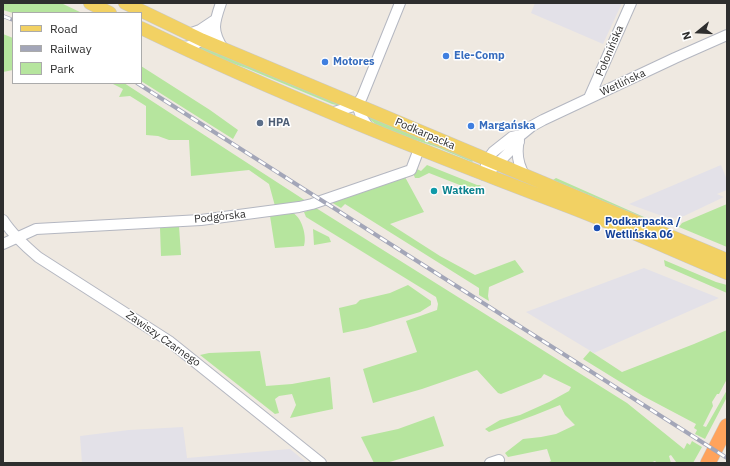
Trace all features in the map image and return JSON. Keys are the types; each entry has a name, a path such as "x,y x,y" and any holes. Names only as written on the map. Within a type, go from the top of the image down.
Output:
{"highway":[{"path":"708,463 727,426"},
{"path":"718,463 727,446"}],"main road":[{"path":"90,3 108,12"},
{"name":"Podkarpacka","path":"125,3 224,50 727,260"},
{"name":"Podkarpacka","path":"142,28 331,113 484,175 563,204 727,273"}],"street":[{"path":"182,47 191,47 210,33 222,3"},
{"path":"331,113 357,105 362,97 400,3"},
{"name":"Połonińska","path":"589,98 631,3"},
{"path":"188,34 200,30 215,22"},
{"path":"215,22 216,34 224,50"},
{"name":"Wetlińska","path":"484,175 492,162 520,139 532,126 589,98 727,35"},
{"path":"357,105 361,116 369,128"},
{"path":"520,139 517,148 519,162 525,176"},
{"name":"Podgórska","path":"3,244 18,238 26,232 36,229 201,220 299,207 312,204 411,170 419,149"},
{"name":"Zawiszy Czarnego","path":"3,220 18,238 38,256 169,341 321,463"}],"shaded area":[{"path":"535,3 622,3 603,44 531,13"},
{"path":"721,165 727,180 727,190 717,194 724,197 684,216 675,218 662,216 629,204"},
{"path":"644,268 719,298 594,353 526,312"},
{"path":"183,427 187,458 290,449 307,463 82,463 80,436 129,430"}],"green space":[{"path":"3,3 61,3 80,12 12,13 3,10"},
{"path":"3,34 12,38 12,70 3,72"},
{"path":"204,46 341,104 341,106 332,104 246,68 208,55 196,48"},
{"path":"142,67 210,110 238,130 233,139 142,82"},
{"path":"113,84 126,84 306,201 275,206 269,184 249,170 191,176 189,140 169,140 158,136 146,135 146,106 130,96 119,97 123,89"},
{"path":"367,115 474,160 472,162 434,146 387,131 373,122"},
{"path":"427,165 477,185 481,185 475,191 429,173 419,178 415,178 413,173 417,169 421,171"},
{"path":"405,177 424,212 390,224 440,256 475,275 515,260 524,272 489,287 489,301 479,295 479,288 345,204 341,208 331,202"},
{"path":"556,178 662,225 665,227 553,180"},
{"path":"727,204 727,247 679,227 682,223"},
{"path":"316,208 627,403 684,449 687,443 690,445 692,441 702,447 693,463 676,462 671,455 669,456 671,463 657,463 655,461 650,463 547,463 551,461 547,449 508,457 505,453 523,439 556,434 575,425 565,415 560,405 489,432 485,429 500,420 520,415 569,391 571,387 544,374 541,378 501,394 498,393 477,370 422,389 373,403 363,369 417,352 406,321 437,310 438,304 436,297 306,217 304,212"},
{"path":"293,213 299,219 303,228 305,237 304,246 275,248 270,216"},
{"path":"179,226 181,255 161,256 160,228"},
{"path":"313,229 329,237 331,242 314,245"},
{"path":"664,260 716,282 727,285 727,293 665,266"},
{"path":"408,285 431,301 431,305 420,312 367,328 343,333 339,308 356,304 360,300 390,293"},
{"path":"727,330 727,379 719,394 717,394 712,402 713,406 703,426 706,427 727,390 727,397 705,439 695,434 697,430 694,428 696,424 643,396 583,359 590,351 622,372"},
{"path":"260,351 266,386 292,384 330,377 333,409 290,418 296,405 292,394 279,396 275,399 279,413 275,414 200,355 209,353"},
{"path":"434,416 444,446 386,463 374,463 361,437 398,429"}],"railway":[{"path":"3,16 12,20"},
{"path":"139,84 727,458"}],"place":[{"name":"Ele-Comp","path":"446,56"},
{"name":"Motores","path":"325,62"},
{"name":"HPA","path":"260,123"},
{"name":"Margańska","path":"471,126"},
{"name":"Watkem","path":"434,191"},
{"name":"Podkarpacka / Wetlińska 06","path":"597,228"}]}
